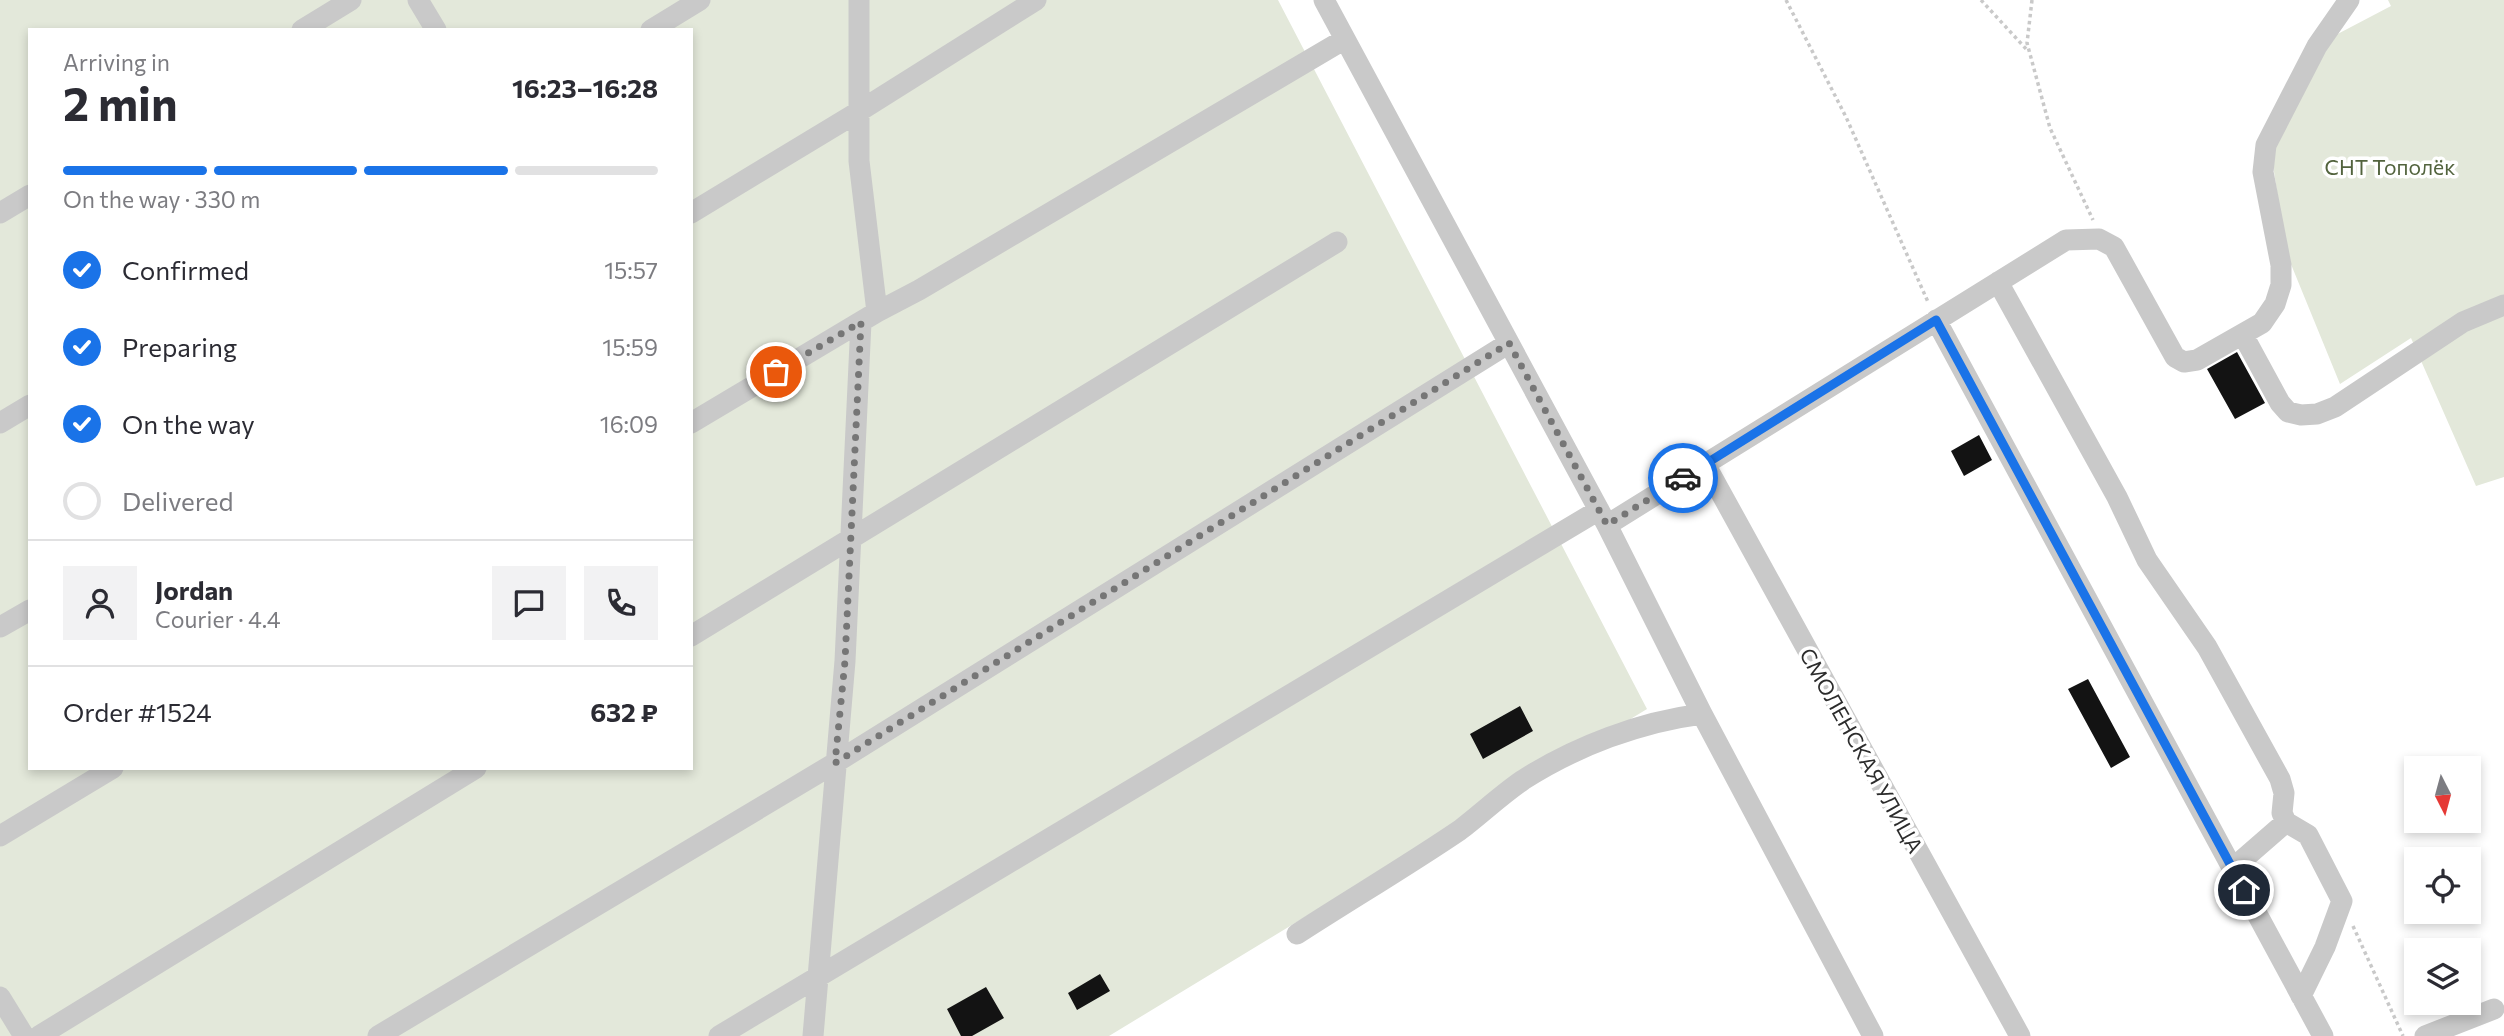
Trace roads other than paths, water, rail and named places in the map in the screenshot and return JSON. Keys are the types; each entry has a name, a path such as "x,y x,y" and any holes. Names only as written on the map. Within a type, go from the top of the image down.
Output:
{"street":[{"path":"305,28 351,0"},
{"path":"418,0 435,28"},
{"path":"654,28 701,0"},
{"path":"813,1036 845,661 851,538 869,317 859,160 859,0"},
{"path":"693,212 1036,0"},
{"path":"1324,0 1603,518 1873,1036"},
{"path":"719,1036 1603,518 1705,464 2066,240 2099,239 2114,247 2175,356 2185,362 2197,360 2244,335 2262,323 2275,304 2281,285 2281,265 2263,172 2266,145 2317,46 2349,0"},
{"path":"693,422 1345,39"},
{"path":"0,213 28,196"},
{"path":"693,635 1337,242"},
{"path":"1998,282 2117,497 2147,560 2207,647 2280,779 2284,793 2283,813 2287,822 2308,835 2342,901 2325,947 2301,996"},
{"path":"2244,335 2280,404 2288,412 2317,414 2355,396 2463,322 2504,305"},
{"path":"1936,320 2323,1036"},
{"path":"378,1036 835,763 1509,343"},
{"path":"0,423 28,406"},
{"name":"СМОЛЕНСКАЯ УЛИЦА","path":"1705,464 2020,1036"},
{"path":"0,627 28,611"},
{"path":"1297,934 1460,829 1521,781 1559,760 1602,740 1672,718 1703,714"},
{"path":"0,836 110,770"},
{"path":"39,1036 473,770"},
{"path":"2232,869 2287,822"},
{"path":"0,997 24,1036"},
{"path":"2425,1036 2494,1009"}],"park label":[{"name":"СНТ Тополёк","path":"2390,166"}]}
